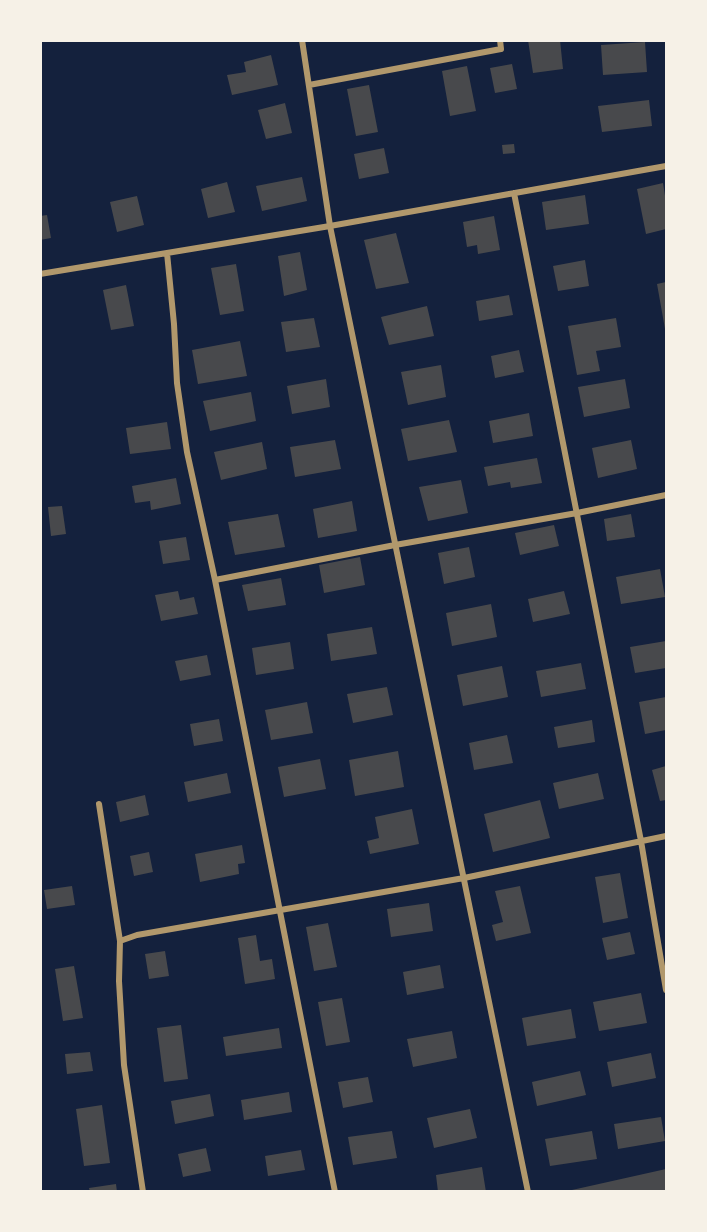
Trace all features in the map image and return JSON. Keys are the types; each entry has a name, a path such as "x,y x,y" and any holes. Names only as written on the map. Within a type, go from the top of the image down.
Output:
{"street":[{"path":"302,40 330,225 528,1191"},
{"path":"309,85 501,49 500,40"},
{"path":"40,274 666,166"},
{"path":"514,193 641,841 666,990"},
{"path":"167,253 177,383 187,452 215,580 335,1191"},
{"path":"215,580 666,495"},
{"path":"99,804 120,941 119,981 124,1065 143,1191"},
{"path":"120,941 137,935 464,878 666,836"}],"building":[{"path":"528,40 560,40 563,69 533,73"},
{"path":"645,42 647,72 603,75 601,45"},
{"path":"271,55 278,85 232,95 227,75 246,72 244,62"},
{"path":"512,64 517,89 495,93 490,68"},
{"path":"467,66 476,111 450,116 442,71"},
{"path":"369,85 378,132 356,136 347,89"},
{"path":"649,100 652,126 602,132 598,106"},
{"path":"285,103 292,133 266,139 258,110"},
{"path":"514,144 515,153 503,154 502,145"},
{"path":"384,148 389,173 359,179 354,154"},
{"path":"302,177 307,201 262,211 256,186"},
{"path":"227,182 235,212 208,218 201,189"},
{"path":"663,183 666,229 646,234 637,189"},
{"path":"585,195 589,224 546,230 542,202"},
{"path":"137,196 144,225 117,232 110,202"},
{"path":"47,215 51,238 40,240 40,216"},
{"path":"494,216 500,250 478,254 477,245 467,247 463,222"},
{"path":"396,233 409,283 376,289 364,240"},
{"path":"300,252 307,290 284,296 278,256"},
{"path":"585,260 589,286 558,291 553,266"},
{"path":"236,264 244,311 220,315 211,268"},
{"path":"666,282 666,328 665,329 657,284"},
{"path":"126,285 134,326 111,330 103,290"},
{"path":"509,295 513,315 479,321 476,301"},
{"path":"427,306 434,336 389,345 381,317"},
{"path":"314,318 320,347 286,352 281,322"},
{"path":"616,318 621,347 596,351 600,371 577,375 568,326"},
{"path":"240,341 247,376 198,384 192,350"},
{"path":"519,350 524,372 495,378 491,356"},
{"path":"441,365 446,397 408,405 401,372"},
{"path":"326,379 330,407 292,414 287,386"},
{"path":"625,379 630,408 584,417 578,387"},
{"path":"251,392 256,421 210,431 203,401"},
{"path":"529,413 533,436 493,443 489,421"},
{"path":"449,420 457,452 408,461 401,429"},
{"path":"167,422 171,449 130,454 126,428"},
{"path":"335,440 341,469 295,477 290,447"},
{"path":"631,440 637,469 598,478 592,448"},
{"path":"262,442 267,469 221,480 214,452"},
{"path":"537,458 542,483 511,488 510,482 488,486 484,467"},
{"path":"176,478 181,504 151,510 150,501 135,503 132,486"},
{"path":"461,480 468,513 428,521 419,487"},
{"path":"352,501 357,531 318,538 313,509"},
{"path":"62,506 66,534 51,536 48,507"},
{"path":"278,514 285,547 235,555 228,522"},
{"path":"631,514 635,537 607,541 604,519"},
{"path":"554,525 559,546 520,555 515,533"},
{"path":"186,537 190,560 163,564 159,541"},
{"path":"469,547 475,577 444,584 438,553"},
{"path":"360,557 365,585 324,593 319,565"},
{"path":"660,569 665,597 621,604 616,577"},
{"path":"281,578 286,605 248,611 242,585"},
{"path":"178,591 180,600 194,597 198,614 161,621 155,595"},
{"path":"564,591 570,614 533,622 528,599"},
{"path":"491,604 497,637 452,646 446,613"},
{"path":"372,627 377,654 331,661 327,634"},
{"path":"666,641 666,668 635,673 630,647"},
{"path":"290,642 294,669 256,675 252,648"},
{"path":"207,655 211,675 180,681 175,661"},
{"path":"581,663 586,689 541,697 536,671"},
{"path":"502,666 508,697 463,706 457,675"},
{"path":"387,687 393,715 353,723 347,694"},
{"path":"666,697 666,730 645,734 639,702"},
{"path":"307,702 313,733 271,740 265,710"},
{"path":"219,719 223,741 194,746 190,724"},
{"path":"592,720 595,742 558,748 554,727"},
{"path":"507,735 513,763 474,770 469,743"},
{"path":"398,751 404,787 355,796 349,760"},
{"path":"320,759 326,789 284,797 278,767"},
{"path":"666,766 666,800 660,801 652,770"},
{"path":"227,773 231,793 188,802 184,782"},
{"path":"598,773 604,799 559,809 553,783"},
{"path":"145,795 149,815 120,822 116,802"},
{"path":"540,800 550,838 493,852 484,814"},
{"path":"412,809 419,844 370,854 367,841 379,838 375,817"},
{"path":"242,845 245,863 238,864 239,874 200,882 195,854"},
{"path":"149,852 153,872 134,876 130,856"},
{"path":"620,873 628,918 603,923 595,877"},
{"path":"72,886 75,905 47,909 44,890"},
{"path":"520,886 531,933 496,941 492,925 503,922 495,891"},
{"path":"429,903 433,931 391,937 387,909"},
{"path":"328,923 337,967 314,971 306,927"},
{"path":"630,932 635,954 607,960 602,938"},
{"path":"256,935 260,961 272,959 275,979 245,984 238,938"},
{"path":"165,951 169,976 149,979 145,954"},
{"path":"440,965 444,988 407,995 403,972"},
{"path":"74,966 83,1018 63,1021 55,969"},
{"path":"641,993 647,1023 599,1031 593,1002"},
{"path":"342,998 350,1042 326,1046 318,1002"},
{"path":"571,1009 576,1038 527,1046 522,1018"},
{"path":"181,1025 188,1079 164,1082 157,1028"},
{"path":"279,1028 282,1048 226,1056 223,1037"},
{"path":"452,1031 457,1058 413,1067 407,1039"},
{"path":"90,1052 93,1071 67,1074 65,1054"},
{"path":"651,1053 656,1078 612,1087 607,1062"},
{"path":"580,1071 586,1095 537,1106 532,1082"},
{"path":"368,1077 373,1102 343,1108 338,1082"},
{"path":"289,1092 292,1112 244,1120 241,1100"},
{"path":"210,1094 214,1116 175,1124 171,1101"},
{"path":"102,1105 110,1163 84,1166 76,1109"},
{"path":"470,1109 477,1138 434,1148 427,1118"},
{"path":"661,1117 665,1141 618,1149 614,1124"},
{"path":"392,1131 397,1158 353,1165 348,1137"},
{"path":"592,1131 597,1159 550,1166 545,1139"},
{"path":"206,1148 211,1171 183,1177 178,1154"},
{"path":"301,1150 305,1170 268,1176 265,1156"},
{"path":"482,1167 486,1192 438,1192 436,1175"},
{"path":"666,1169 666,1190 661,1192 563,1192"},
{"path":"116,1184 117,1192 90,1192 89,1188"}]}
